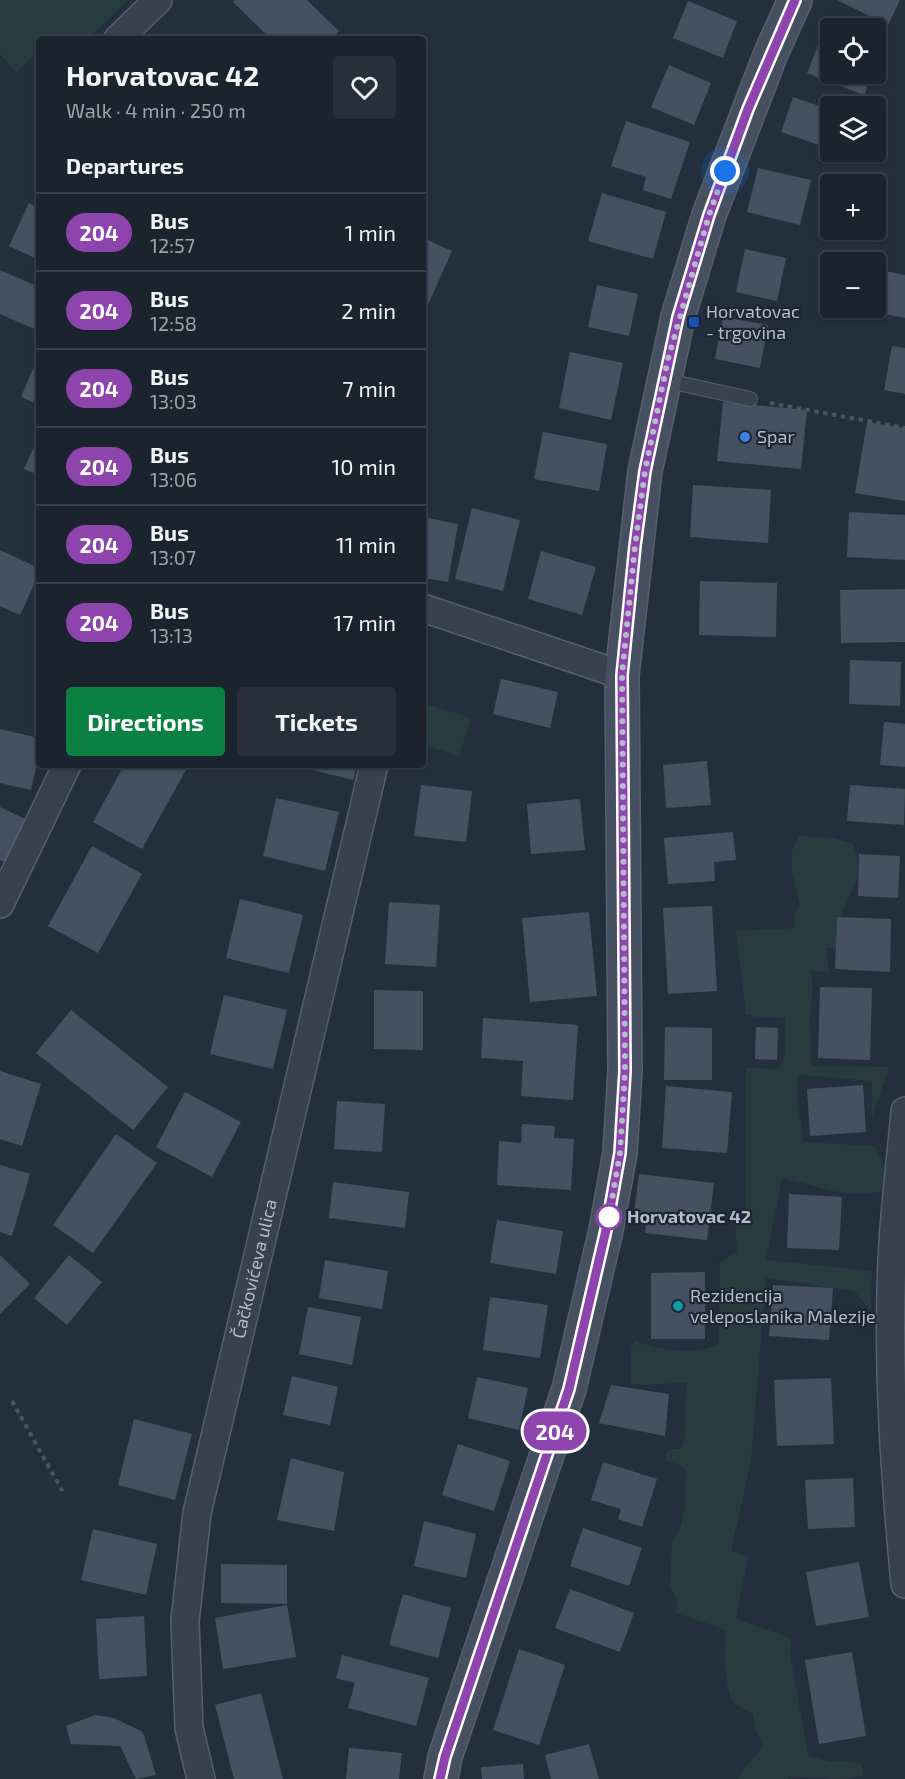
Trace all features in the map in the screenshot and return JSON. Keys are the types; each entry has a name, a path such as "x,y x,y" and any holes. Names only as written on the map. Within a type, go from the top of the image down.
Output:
{"street":[{"path":"121,36 158,0"},
{"path":"441,1779 448,1745 569,1389 606,1230 620,1153 625,1071 622,675 645,471 663,380 678,317 709,215 766,64 795,0"},
{"path":"426,609 622,675"},
{"path":"0,904 67,768"},
{"name":"Čačkovićeva ulica","path":"201,1779 189,1728 185,1622 197,1513 373,768"},
{"path":"905,1111 892,1261 892,1392 905,1584"}],"lane":[{"path":"663,380 750,399"}],"path":[{"path":"750,399 905,429"},
{"path":"12,1401 64,1494"}],"green space":[{"path":"0,0 128,0 91,36 36,36 36,55 16,73 0,54"},
{"path":"426,704 471,718 459,756 426,746"},
{"path":"799,836 832,838 852,843 858,857 858,876 838,923 837,948 825,949 830,973 811,970 813,984 810,1020 811,1066 889,1067 872,1117 872,1081 803,1075 797,1078 797,1102 804,1142 874,1146 883,1161 889,1184 881,1192 845,1194 782,1178 766,1260 872,1271 871,1311 854,1291 766,1278 751,1461 731,1551 748,1556 736,1619 791,1638 790,1653 808,1756 831,1762 845,1761 862,1764 863,1775 846,1779 788,1777 788,1779 738,1779 763,1747 755,1728 753,1714 733,1703 725,1667 726,1630 676,1613 677,1601 670,1585 672,1542 680,1528 685,1509 686,1470 665,1460 669,1449 679,1449 683,1446 686,1383 631,1385 631,1349 635,1341 655,1347 688,1351 719,1344 720,1262 737,1252 735,1220 746,1219 746,1068 779,1069 785,1056 785,1018 757,1017 746,1014 736,931 795,928 795,916 800,904 792,873 792,851"}],"building":[{"path":"235,0 307,0 339,31 335,36 268,36 233,2"},
{"path":"837,0 900,0 888,25 886,18 874,18"},
{"path":"688,1 737,21 723,58 673,38"},
{"path":"820,40 820,78 807,73"},
{"path":"669,65 711,83 694,125 651,107"},
{"path":"836,84 868,84 864,95"},
{"path":"793,97 820,106 820,145 781,132"},
{"path":"626,121 690,142 671,199 643,190 646,177 611,166"},
{"path":"758,168 811,180 800,225 747,212"},
{"path":"602,193 666,212 653,259 588,241"},
{"path":"29,203 36,206 36,259 9,246"},
{"path":"426,239 452,251 426,309"},
{"path":"745,249 786,258 777,301 736,292"},
{"path":"0,270 36,286 36,330 0,314"},
{"path":"886,271 905,275 905,318 886,314"},
{"path":"597,285 638,294 629,336 588,327"},
{"path":"723,317 768,325 760,368 715,359"},
{"path":"892,346 905,348 905,394 884,390"},
{"path":"570,352 623,363 611,420 559,408"},
{"path":"35,364 36,404 21,397"},
{"path":"723,402 807,410 801,469 717,461"},
{"path":"867,422 905,428 905,501 855,493"},
{"path":"543,432 607,444 599,491 534,479"},
{"path":"36,442 36,474 24,469"},
{"path":"693,485 771,490 768,543 690,537"},
{"path":"472,508 520,520 503,591 455,579"},
{"path":"849,512 905,515 905,560 847,557"},
{"path":"426,518 458,524 448,582 426,578"},
{"path":"0,550 36,567 36,580 20,615 0,606"},
{"path":"541,551 596,567 582,615 528,599"},
{"path":"700,581 777,583 776,637 699,635"},
{"path":"905,589 905,642 841,643 840,590"},
{"path":"850,660 901,662 900,706 849,704"},
{"path":"501,679 558,692 550,728 493,714"},
{"path":"884,722 905,724 905,767 880,765"},
{"path":"0,729 36,737 36,767 31,790 0,783"},
{"path":"707,761 711,805 666,808 663,765"},
{"path":"122,768 182,768 186,770 142,849 93,822"},
{"path":"305,768 356,768 353,780"},
{"path":"421,785 472,791 466,842 414,836"},
{"path":"850,785 905,789 904,825 847,821"},
{"path":"276,798 339,812 325,871 263,856"},
{"path":"580,799 585,850 531,854 527,804"},
{"path":"0,807 27,820 6,863 0,860"},
{"path":"733,832 736,860 714,862 715,881 668,884 664,838"},
{"path":"92,846 142,874 98,953 48,926"},
{"path":"859,854 900,856 898,898 858,896"},
{"path":"240,899 303,915 289,973 226,958"},
{"path":"389,902 440,905 436,967 385,964"},
{"path":"712,906 717,991 668,994 663,908"},
{"path":"589,912 597,996 530,1002 522,918"},
{"path":"837,917 891,919 890,972 835,969"},
{"path":"820,987 872,988 870,1060 818,1058"},
{"path":"374,990 423,991 423,1050 374,1049"},
{"path":"224,995 287,1010 273,1069 210,1054"},
{"path":"71,1010 168,1087 133,1130 36,1053"},
{"path":"483,1018 578,1025 573,1100 521,1096 523,1061 481,1058"},
{"path":"665,1027 712,1028 712,1080 664,1080"},
{"path":"756,1027 778,1028 777,1060 755,1059"},
{"path":"0,1071 41,1084 22,1146 0,1139"},
{"path":"863,1085 866,1132 810,1136 807,1089"},
{"path":"666,1086 732,1092 727,1153 662,1148"},
{"path":"185,1092 241,1122 212,1177 156,1147"},
{"path":"337,1101 385,1104 382,1152 334,1149"},
{"path":"522,1124 555,1126 554,1138 574,1139 571,1190 497,1185 499,1141 521,1143"},
{"path":"116,1134 157,1163 93,1253 53,1225"},
{"path":"0,1165 30,1174 12,1236 0,1232"},
{"path":"639,1174 714,1183 707,1240 645,1233 647,1216 634,1214"},
{"path":"333,1182 409,1192 405,1228 329,1218"},
{"path":"789,1194 842,1197 839,1250 787,1248"},
{"path":"497,1220 563,1231 556,1274 490,1263"},
{"path":"0,1255 30,1284 0,1314"},
{"path":"69,1255 102,1282 67,1325 34,1298"},
{"path":"325,1260 388,1271 382,1309 319,1298"},
{"name":"Rezidencija veleposlanika Malezije","path":"705,1272 705,1339 651,1339 651,1273"},
{"path":"773,1285 833,1288 829,1340 769,1336"},
{"path":"490,1297 548,1305 540,1358 483,1350"},
{"path":"308,1307 361,1317 352,1365 299,1354"},
{"path":"292,1376 338,1387 330,1425 283,1415"},
{"path":"477,1377 528,1388 519,1430 468,1418"},
{"path":"831,1378 834,1444 777,1446 774,1380"},
{"path":"611,1385 669,1394 665,1436 599,1423"},
{"path":"134,1419 192,1434 175,1500 118,1485"},
{"path":"458,1444 510,1461 494,1511 442,1495"},
{"path":"291,1458 344,1472 334,1531 277,1520"},
{"path":"603,1462 657,1479 642,1527 618,1519 621,1509 591,1500"},
{"path":"853,1478 855,1527 808,1529 805,1480"},
{"path":"424,1521 476,1534 466,1578 414,1566"},
{"path":"583,1528 642,1548 629,1586 570,1566"},
{"path":"93,1529 157,1544 146,1595 81,1580"},
{"path":"859,1562 869,1617 816,1626 806,1572"},
{"path":"221,1564 287,1565 287,1604 221,1603"},
{"path":"570,1589 634,1613 620,1652 555,1628"},
{"path":"403,1594 451,1608 438,1658 389,1645"},
{"path":"287,1605 296,1657 223,1669 215,1618"},
{"path":"144,1616 147,1676 99,1679 96,1619"},
{"path":"519,1649 565,1665 539,1745 493,1730"},
{"path":"852,1652 866,1736 819,1744 805,1660"},
{"path":"342,1655 429,1678 416,1726 348,1708 355,1683 336,1678"},
{"path":"261,1693 283,1779 234,1779 215,1705"},
{"path":"95,1715 114,1718 143,1732 156,1775 136,1779 120,1746 71,1744 66,1726"},
{"path":"589,1744 599,1779 551,1779 545,1755"},
{"path":"349,1748 402,1753 399,1779 346,1779"},
{"path":"523,1764 524,1779 482,1779 481,1767"}],"bus line":[{"name":"204","path":"440,1779 445,1757 569,1389 606,1230 620,1153 625,1071 622,675 645,471 678,317 709,215 748,109 795,0"}],"place":[{"name":"Horvatovac - trgovina","path":"694,322"},
{"name":"Spar","path":"745,437"},
{"name":"Horvatovac 42","path":"609,1217"},
{"name":"Rezidencija veleposlanika Malezije","path":"678,1306"}],"route":[{"path":"609,1217 620,1153 625,1071 622,675 635,546 645,471 678,317 725,171"}]}
